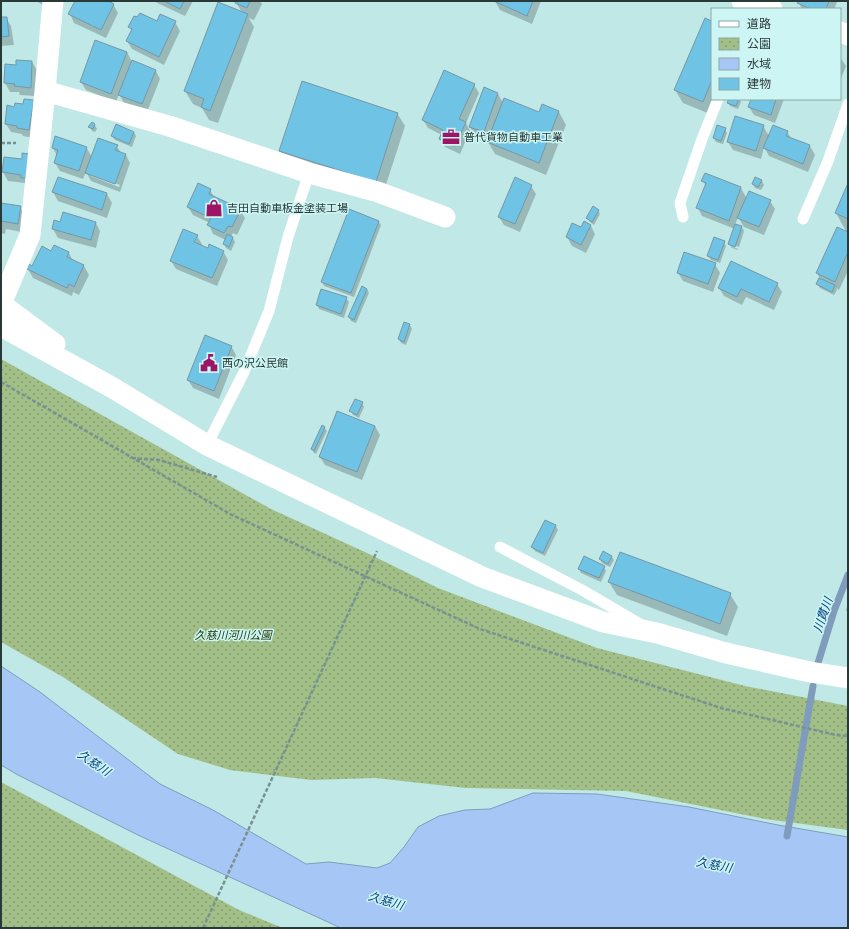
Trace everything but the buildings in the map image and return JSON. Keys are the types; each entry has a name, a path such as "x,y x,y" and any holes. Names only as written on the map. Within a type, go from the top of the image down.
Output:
{"street":[{"path":"53,1 30,235 1,304 113,388"},
{"path":"748,4 767,8"},
{"path":"45,91 169,126 309,173 378,192 445,217"},
{"path":"1,326 113,388 207,445 489,579 603,622 656,633 726,653 810,672 848,678"}],"lane":[{"path":"683,217 680,203 702,139 718,100"},
{"path":"803,219 828,161 848,104"},
{"path":"207,445 244,372 269,311 288,237 309,173"},
{"path":"500,547 582,590 656,633"}],"path":[{"path":"1,382 232,515 480,629 722,708 817,731 848,736"},
{"path":"131,457 159,460 222,478"},
{"path":"203,928 387,530"}],"green space":[{"name":"久慈川河川公園","path":"1,359 271,509 367,553 438,588 597,648 745,686 848,706 848,830 765,819 626,791 466,788 375,778 311,780 230,770 178,754 63,677 1,642"},
{"path":"1,782 239,910 283,928 1,928"}],"water":[{"name":"久慈川","path":"1,666 40,692 160,784 213,810 306,864 329,862 377,868 390,863 404,847 418,827 439,816 465,810 490,809 533,793 597,794 689,807 848,837 848,928 341,928 138,835 1,765"}],"waterway":[{"name":"川貫川","path":"818,663 834,611 848,575"},
{"path":"787,836 813,686"}],"place":[{"name":"普代貨物自動車工業","path":"451,137"},
{"name":"吉田自動車板金塗装工場","path":"214,208"},
{"name":"西の沢公民館","path":"209,363"}]}
